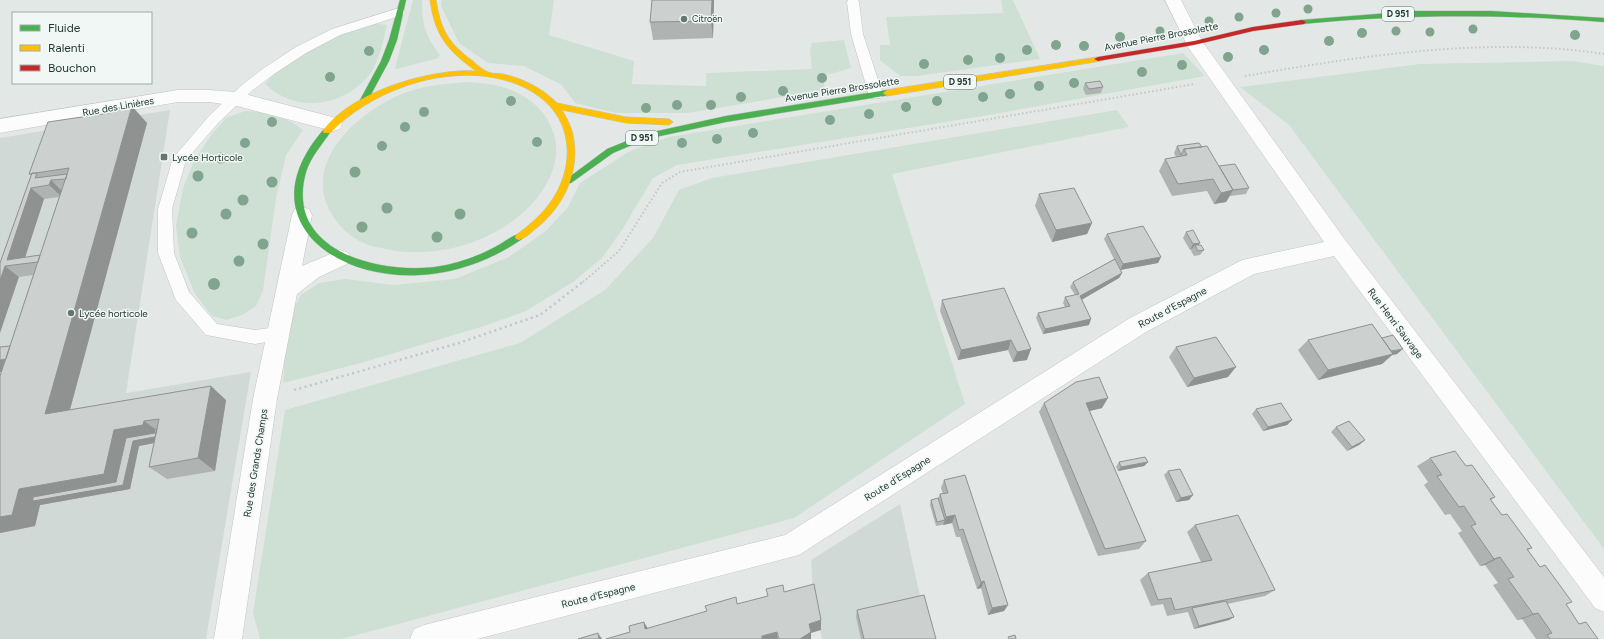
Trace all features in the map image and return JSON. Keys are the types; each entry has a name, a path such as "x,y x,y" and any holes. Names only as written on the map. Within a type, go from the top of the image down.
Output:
{"main road":[{"path":"433,0 434,19 442,39 460,57 484,73"},
{"path":"364,100 385,61 393,40 401,6"},
{"name":"Avenue Pierre Brossolette","path":"568,181 610,151 644,137 726,119 1194,43 1253,29 1335,18 1414,13 1495,13 1604,20"},
{"path":"454,73 484,73 511,78 537,90 556,106 567,122 573,140 573,160 568,181 552,208 526,233 492,253 453,267 412,273 373,269 340,258 316,239 302,215 299,184 310,153 333,124 364,100 392,86 423,77 454,73"},
{"name":"Avenue Pierre Brossolette","path":"556,106 609,120 646,123 726,119"}],"street":[{"name":"Rue Henri Sauvage","path":"1173,0 1194,43 1339,247 1604,599"},
{"name":"Rue des Linières","path":"0,126 178,96 209,96 237,99 333,124"},
{"name":"Rue des Grands Champs","path":"228,639 265,399 302,215"},
{"name":"Route d'Espagne","path":"424,639 790,546 1138,325 1249,266 1339,247"},
{"path":"288,289 312,271 340,258"}],"lane":[{"path":"853,2 857,34 876,95"},
{"path":"277,334 255,337 212,330 182,295 166,253 165,209 180,158 214,119 253,83 301,50 336,32 401,6"}],"path":[{"path":"265,399 459,343 540,315 589,278 619,251 662,182 680,172 1351,58 1465,49 1564,48 1604,54"}],"shaded area":[{"path":"170,110 126,393 251,372 206,639 0,639 0,138"},
{"path":"900,504 921,601 931,639 822,639 813,596 811,560"}],"green space":[{"path":"413,0 422,0 425,29 440,55 438,58 397,69 395,68"},
{"path":"442,0 554,0 549,35 634,61 632,84 706,86 706,73 812,69 810,50 812,43 844,40 851,68 823,76 825,90 688,113 616,113 575,103 562,85 524,66 488,63 459,43 441,6"},
{"path":"1001,0 1013,0 1040,59 917,76 900,76 880,60 880,45 890,45 886,17 1003,13"},
{"path":"372,23 387,25 379,56 370,74 347,94 334,100 319,103 305,103 291,100 277,94 265,84 287,63 300,54 328,40"},
{"path":"1183,53 1205,76 983,116 677,165 653,178 622,230 602,258 573,282 526,311 484,326 361,363 283,383 287,320 301,295 319,283 345,279 394,285 455,279 509,257 547,230 568,207 580,183 630,151 669,137"},
{"path":"1572,61 1604,66 1604,549 1289,125 1240,87 1420,64"},
{"path":"468,82 499,86 518,93 539,108 548,121 556,142 555,162 548,181 535,200 518,217 499,230 454,248 431,252 407,252 370,246 350,235 334,218 324,195 323,178 328,161 336,145 362,118 393,98 420,88"},
{"path":"1117,110 1129,127 892,174 965,404 794,518 342,639 260,639 253,613 285,410 520,343 605,290 653,238 679,190 712,178"},
{"path":"245,111 260,112 283,118 297,125 303,130 286,155 276,198 263,291 256,306 242,315 226,320 212,316 195,294 180,257 176,225 183,188 194,161 212,134 226,118"}],"building":[{"path":"652,0 712,0 711,21 650,22"},
{"path":"1100,81 1103,87 1089,89 1085,83"},
{"name":"Lycée horticole","path":"132,106 45,414 211,386 198,458 149,467 159,419 144,421 143,425 114,430 104,474 19,489 12,515 0,517 0,376 69,168 29,174 48,122 109,113 111,109"},
{"path":"1199,143 1202,147 1184,149 1181,155 1177,146"},
{"path":"1207,146 1233,190 1221,193 1213,179 1178,184 1165,159 1187,155 1184,149"},
{"path":"1235,164 1249,188 1233,190 1219,166"},
{"path":"32,173 37,173 35,178 67,174 66,179 51,180 49,185 31,188 7,260 40,255 38,262 5,266 0,280 0,263"},
{"path":"1074,188 1092,223 1056,230 1039,194"},
{"path":"1143,226 1161,257 1123,264 1107,234"},
{"path":"1193,230 1200,243 1193,244 1186,232"},
{"path":"1195,245 1201,245 1204,250 1198,251"},
{"path":"1115,259 1122,273 1080,296 1091,319 1045,329 1038,313 1070,306 1065,297 1079,294 1073,282"},
{"path":"1004,288 1031,349 1017,352 1011,340 961,350 942,300"},
{"path":"1372,324 1393,354 1328,370 1308,340"},
{"path":"1393,335 1403,349 1391,351 1382,338"},
{"path":"1216,337 1236,367 1194,378 1176,347"},
{"path":"10,346 6,359 0,360 0,347"},
{"path":"1099,377 1108,398 1086,403 1146,541 1105,549 1044,403 1076,382"},
{"path":"1281,403 1292,420 1268,427 1256,409"},
{"path":"1349,421 1365,440 1352,447 1336,427"},
{"path":"155,429 157,429 155,437 133,441 123,485 33,501 33,497 116,482 126,438 155,433"},
{"path":"1455,451 1466,466 1472,465 1495,497 1490,499 1502,515 1507,514 1532,548 1527,549 1540,567 1545,565 1572,602 1566,604 1579,624 1586,622 1598,639 1550,639 1547,635 1552,633 1538,613 1533,614 1508,579 1514,577 1500,557 1494,559 1471,526 1476,524 1464,506 1459,507 1437,476 1442,475 1430,458"},
{"path":"1145,457 1148,462 1121,467 1119,462"},
{"path":"1180,469 1193,495 1181,498 1168,471"},
{"path":"965,475 1008,605 992,608 984,581 981,582 963,529 959,530 955,515 946,517 940,494 948,493 944,480"},
{"path":"938,498 945,520 937,522 931,500"},
{"path":"1238,515 1275,590 1175,610 1171,598 1158,600 1148,573 1212,560 1195,525"},
{"path":"814,584 821,620 809,624 811,632 800,639 779,639 777,632 762,636 762,639 606,639 630,632 629,626 644,622 645,629 707,611 705,606 736,597 737,604 768,596 766,589 783,585 784,592"},
{"path":"924,595 936,639 864,639 857,610"},
{"path":"1226,601 1234,617 1199,626 1192,608"},
{"path":"598,633 599,639 578,639"},
{"path":"1015,635 1016,639 1009,639 1008,637"}],"traffic: fast":[{"path":"364,100 385,61 393,40 403,0"},
{"path":"1302,22 1415,13 1528,14 1604,20"},
{"path":"568,181 610,151 644,137 726,119 887,93"},
{"path":"327,131 310,154 302,172 299,200 303,220 312,235 325,247 342,257 360,264 400,271 435,270 468,262 490,254 519,237"}],"traffic: slow":[{"path":"433,0 438,26 448,44 463,58 484,73"},
{"path":"887,93 1098,59"},
{"path":"454,73 493,75 512,79 531,87 547,98 559,110 566,125 570,141 571,157 568,174 562,191 546,216 519,237"},
{"path":"327,131 340,118 369,98 402,85 454,73"},
{"path":"556,106 626,120 669,122"}],"traffic: jam":[{"path":"1098,59 1194,43 1253,29 1302,22"}],"place":[{"name":"Citroën","path":"684,19"},
{"name":"Lycée Horticole","path":"164,157"},
{"name":"Lycée horticole","path":"71,313"}]}
